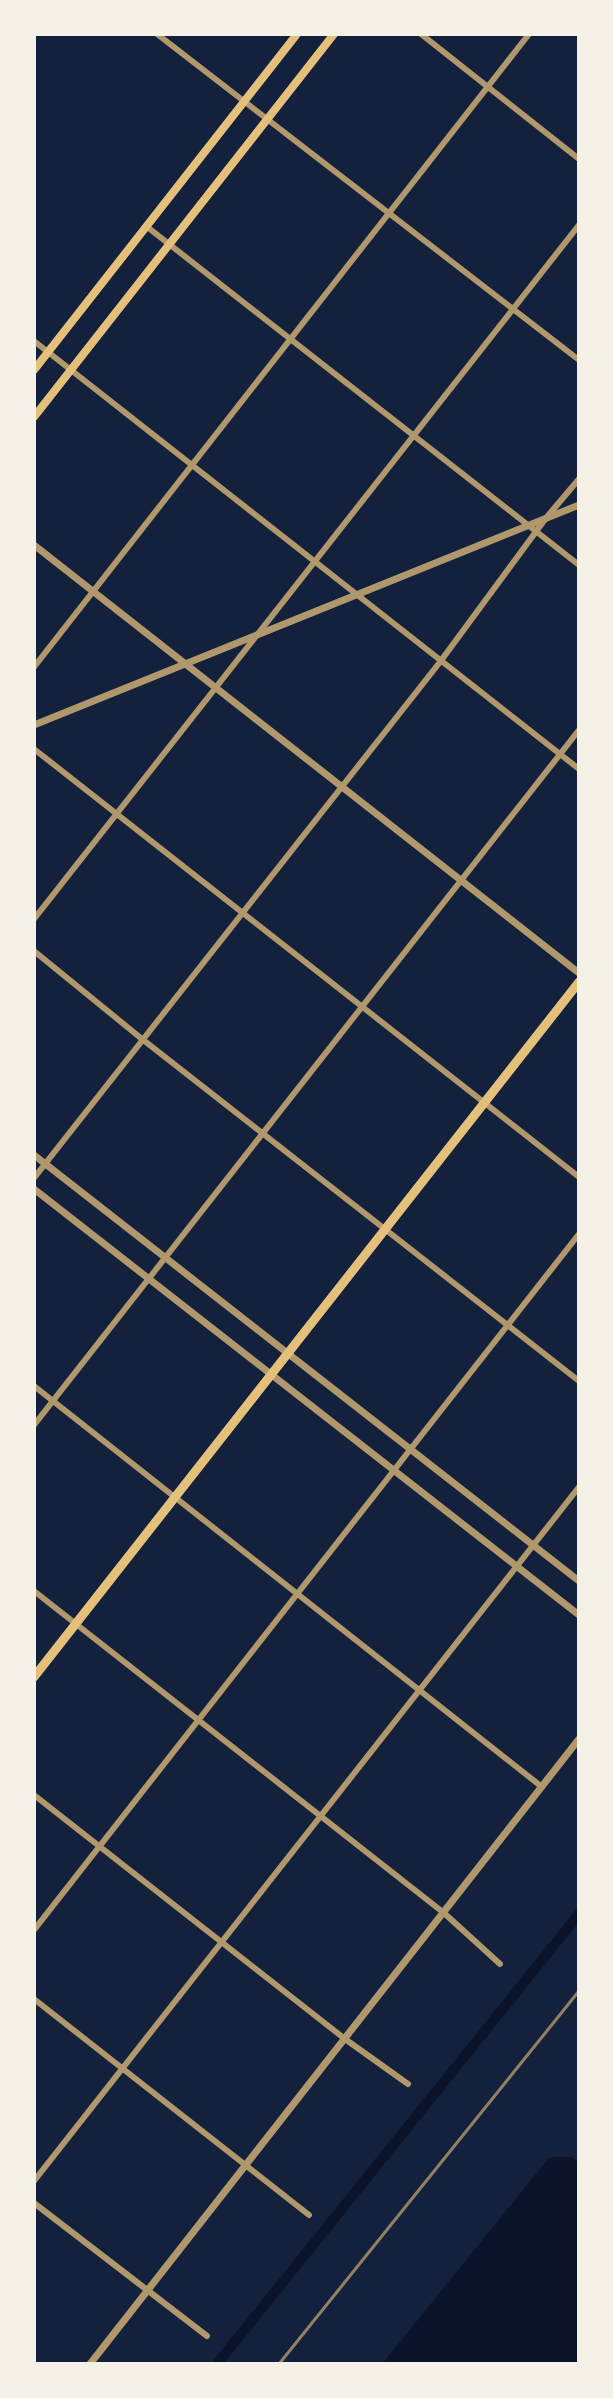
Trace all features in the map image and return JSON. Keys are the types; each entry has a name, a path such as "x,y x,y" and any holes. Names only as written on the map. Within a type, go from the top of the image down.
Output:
{"main road":[{"path":"34,370 297,34"},
{"path":"34,417 334,34"},
{"path":"34,1677 579,982"}],"street":[{"path":"157,34 579,360"},
{"path":"421,34 579,159"},
{"path":"34,667 529,34"},
{"path":"34,919 579,225"},
{"path":"146,226 579,565"},
{"path":"34,341 579,769"},
{"path":"34,1178 440,662 546,518 579,479"},
{"path":"34,725 579,505"},
{"path":"34,545 579,973"},
{"path":"34,1425 579,730"},
{"path":"34,749 579,1177"},
{"path":"34,951 579,1381"},
{"path":"34,1155 579,1581"},
{"path":"34,1189 579,1615"},
{"path":"34,1930 579,1234"},
{"path":"34,1386 542,1787"},
{"path":"34,2181 579,1487"},
{"path":"34,1591 444,1913 500,1964"},
{"path":"90,2364 579,1739"},
{"path":"34,1795 345,2039 408,2084"},
{"path":"34,1999 309,2215"},
{"path":"34,2203 207,2336"}],"water":[{"path":"571,2157 579,2163 579,2364 382,2364 548,2159"}],"waterway":[{"path":"217,2364 579,1914"}],"railway":[{"path":"279,2364 579,1991"}]}
